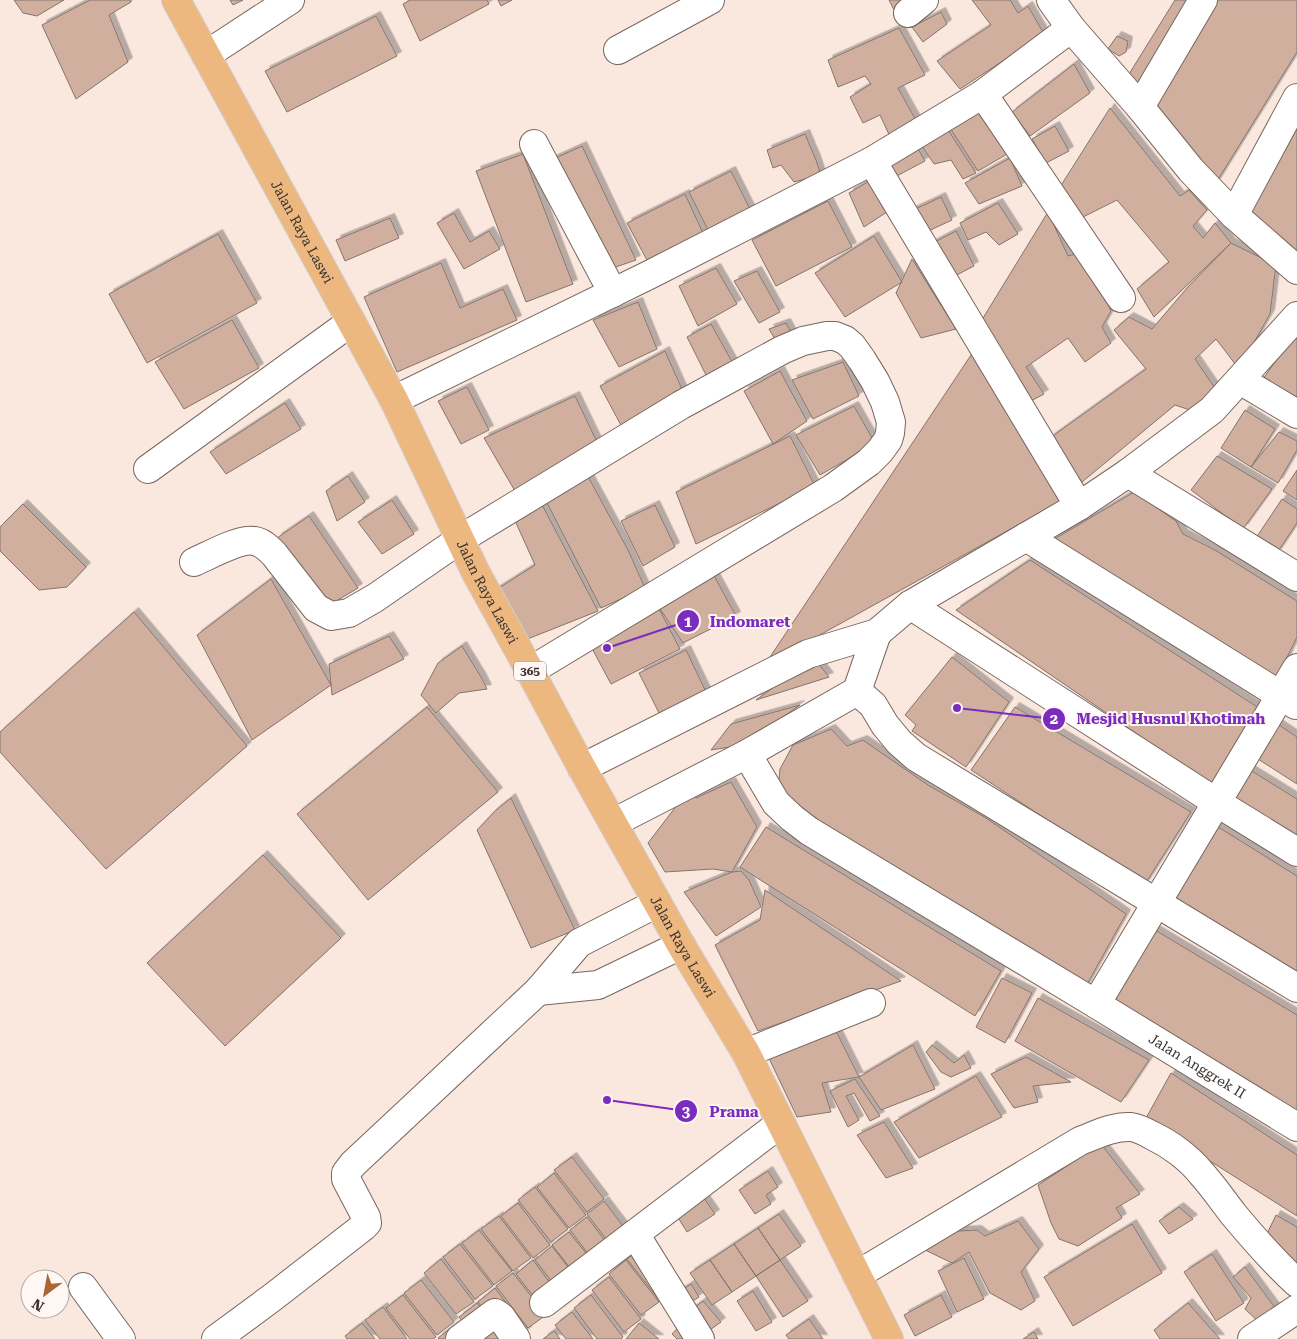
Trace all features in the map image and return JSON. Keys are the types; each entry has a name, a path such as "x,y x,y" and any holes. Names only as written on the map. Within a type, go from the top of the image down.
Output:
{"main road":[{"name":"Jalan Raya Laswi","path":"176,0 394,400 476,574 657,903 746,1053 889,1339"}],"street":[{"path":"206,55 290,0"},
{"path":"618,50 710,0"},
{"path":"1140,107 1203,0"},
{"path":"1056,2 1071,28 1140,107 1190,170 1234,215 1297,270"},
{"path":"394,400 613,293 872,161 983,94 1071,28"},
{"path":"983,94 1121,298"},
{"path":"1234,215 1297,98"},
{"path":"534,144 613,293"},
{"path":"872,161 1079,506"},
{"path":"582,768 808,654 877,633 910,605 1079,506 1128,473 1212,410 1297,316"},
{"path":"148,469 352,322"},
{"path":"194,562 223,548 241,542 256,541 274,554 316,608 331,616 349,614 459,540 681,405 782,350 803,341 827,336 834,336 852,346 876,381 891,422 888,440 880,451 869,462 833,488 530,671"},
{"path":"1240,380 1297,414"},
{"path":"1128,473 1297,577"},
{"path":"1026,537 1289,700"},
{"path":"910,605 1297,852"},
{"path":"613,823 747,754 856,691 877,633"},
{"path":"1096,1004 1216,802 1289,700 1297,668"},
{"path":"856,691 873,705 885,725 899,742 916,757 1297,988"},
{"name":"Jalan Anggrek II","path":"747,754 776,803 818,836 1297,1127"},
{"path":"216,1339 360,1230 367,1222 346,1178 348,1168 538,990 579,943 657,903"},
{"path":"538,990 598,985 681,945"},
{"path":"746,1053 870,1003"},
{"path":"544,1303 781,1123"},
{"path":"857,1275 1080,1141 1102,1132 1133,1127 1161,1140 1187,1159 1263,1248 1297,1283"},
{"path":"635,1234 700,1339"},
{"path":"84,1287 121,1339"},
{"path":"1252,1339 1297,1309"},
{"path":"460,1339 495,1313 501,1317 516,1339"}],"building":[{"path":"14,0 64,0 37,16 23,13"},
{"path":"90,0 131,0 131,2 109,15 128,62 76,99 42,25"},
{"path":"230,0 243,0 233,5"},
{"path":"410,0 487,0 489,4 420,41 403,4"},
{"path":"498,0 512,0 501,6"},
{"path":"889,0 911,0 895,12"},
{"path":"972,0 1010,0 1018,13 1028,6 1044,34 960,89 937,61 991,25"},
{"path":"1175,0 1194,0 1139,90 1126,79"},
{"path":"1214,0 1297,0 1297,52 1216,183 1151,106"},
{"path":"941,12 947,24 923,42 912,27"},
{"path":"376,16 397,56 287,112 265,71"},
{"path":"899,28 925,75 898,88 918,124 892,141 880,115 863,123 850,97 871,84 865,76 838,87 828,60"},
{"path":"1117,36 1128,41 1126,52 1119,56 1108,49"},
{"path":"1074,64 1090,93 1030,136 1012,112"},
{"path":"1110,108 1180,196 1189,190 1207,210 1193,226 1203,238 1215,223 1231,243 1154,317 1137,289 1169,262 1117,200 1081,218 1060,187"},
{"path":"985,110 1009,153 978,171 950,128"},
{"path":"1297,123 1297,260 1247,214"},
{"path":"1055,126 1069,151 1046,163 1032,139"},
{"path":"948,130 976,173 963,179 951,160 934,164 920,143"},
{"path":"805,134 821,175 794,182 781,165 773,168 767,150"},
{"path":"582,146 636,260 610,269 549,161"},
{"path":"917,147 925,161 893,178 884,165"},
{"path":"523,154 573,284 526,302 476,171"},
{"path":"1010,158 1022,186 979,204 965,183"},
{"path":"731,171 751,211 709,232 689,192"},
{"path":"871,180 890,210 864,227 849,193"},
{"path":"685,194 703,233 648,262 627,223"},
{"path":"941,197 952,220 922,234 911,211"},
{"path":"828,201 852,247 776,286 752,240"},
{"path":"998,203 1018,234 999,245 986,232 968,240 960,223"},
{"path":"1048,212 1068,256 1079,253 1096,276 1111,311 1102,327 1111,343 1085,362 1068,338 1026,367 1044,394 1029,402 980,323"},
{"path":"454,213 470,242 489,231 500,249 464,269 437,223"},
{"path":"390,218 399,238 345,261 336,240"},
{"path":"956,231 974,266 947,280 929,245"},
{"path":"218,234 257,303 147,363 109,294"},
{"path":"874,236 902,282 845,317 815,273"},
{"path":"1231,243 1276,265 1270,314 1239,369 1216,339 1195,359 1219,394 1193,411 1175,405 1082,482 1050,438 1146,369 1114,330 1129,317 1152,329 1187,288"},
{"path":"912,259 956,329 921,338 896,293"},
{"path":"441,263 460,308 503,289 517,320 397,372 364,297"},
{"path":"716,268 737,304 698,326 679,286"},
{"path":"757,271 780,312 759,323 734,281"},
{"path":"638,302 657,349 619,367 593,320"},
{"path":"232,320 259,368 184,409 155,362"},
{"path":"786,323 794,338 779,346 769,329"},
{"path":"711,324 735,367 709,381 687,337"},
{"path":"1297,332 1297,401 1262,380"},
{"path":"665,351 685,396 623,429 600,386"},
{"path":"973,352 1063,500 764,666"},
{"path":"843,362 859,396 813,419 792,380"},
{"path":"780,371 807,421 773,444 744,391"},
{"path":"467,387 489,430 461,444 438,401"},
{"path":"575,396 599,446 515,491 484,438"},
{"path":"285,403 301,429 226,474 210,452"},
{"path":"854,406 876,443 820,475 796,435"},
{"path":"1245,410 1275,429 1251,467 1221,448"},
{"path":"1279,432 1297,441 1297,450 1278,483 1251,467"},
{"path":"790,436 815,486 696,544 676,492"},
{"path":"1217,456 1272,489 1243,529 1191,490"},
{"path":"1297,470 1297,500 1283,491"},
{"path":"585,471 628,550 645,588 601,608 546,501"},
{"path":"348,476 365,502 337,521 326,491"},
{"path":"1134,492 1176,521 1183,534 1215,550 1297,601 1297,637 1275,682 1046,544"},
{"path":"539,499 598,611 525,640 491,593 535,565 512,514"},
{"path":"1282,499 1297,509 1297,523 1277,553 1256,538"},
{"path":"392,500 414,534 382,554 358,522"},
{"path":"23,504 86,567 67,587 39,590 0,551 0,527"},
{"path":"655,505 675,547 643,566 621,521"},
{"path":"309,516 358,588 328,606 277,538"},
{"path":"1030,560 1262,710 1213,786 956,610"},
{"path":"711,570 736,616 683,643 656,603"},
{"path":"271,579 331,685 252,740 197,635"},
{"path":"656,603 680,649 611,684 587,639"},
{"path":"134,612 247,746 106,869 0,752 0,732"},
{"path":"389,636 404,659 332,695 329,664"},
{"path":"462,646 487,689 459,693 436,713 421,695 438,663"},
{"path":"686,650 709,698 663,721 639,673"},
{"path":"952,657 1009,702 966,767 912,731 916,725 905,715"},
{"path":"814,658 829,677 756,700"},
{"path":"800,705 743,745 711,750 731,724"},
{"path":"427,707 498,792 368,900 297,814"},
{"path":"1015,707 1191,812 1145,884 971,770"},
{"path":"1276,723 1297,737 1297,784 1258,759"},
{"path":"831,729 847,746 863,740 928,785 986,818 1126,914 1085,988 805,817 778,792 780,769 793,745"},
{"path":"1247,768 1297,799 1297,841 1233,802"},
{"path":"731,782 757,827 732,872 713,869 665,872 648,843 690,788 696,798"},
{"path":"511,798 575,930 531,948 477,830 496,810"},
{"path":"1215,825 1297,876 1297,980 1168,903"},
{"path":"766,827 1001,971 975,1016 740,867"},
{"path":"263,855 341,938 225,1046 147,963"},
{"path":"741,871 749,880 761,907 716,936 684,892 732,872"},
{"path":"765,890 901,981 758,1031 715,945 760,920"},
{"path":"1155,930 1297,1015 1297,1119 1110,1003"},
{"path":"1002,978 1032,993 1005,1043 976,1027"},
{"path":"1038,998 1149,1060 1121,1102 1015,1041"},
{"path":"834,1027 859,1077 822,1083 831,1112 797,1117 766,1052"},
{"path":"913,1045 935,1089 881,1110 859,1077"},
{"path":"932,1045 954,1063 964,1055 971,1068 951,1077 941,1072 926,1052"},
{"path":"1026,1057 1071,1082 1033,1086 1038,1102 1014,1108 991,1074"},
{"path":"1171,1073 1297,1155 1297,1216 1145,1120"},
{"path":"976,1076 1002,1117 919,1158 894,1122"},
{"path":"855,1079 880,1116 870,1121 854,1093 846,1096 859,1120 848,1127 830,1091"},
{"path":"884,1122 913,1168 886,1178 857,1135"},
{"path":"1101,1144 1140,1194 1116,1208 1122,1218 1078,1246 1059,1239 1051,1223 1038,1185"},
{"path":"572,1157 604,1199 587,1212 554,1170"},
{"path":"768,1171 778,1187 766,1195 771,1204 755,1214 739,1190"},
{"path":"554,1173 586,1215 569,1228 537,1187"},
{"path":"535,1187 568,1229 551,1242 518,1200"},
{"path":"704,1198 715,1214 687,1232 677,1216"},
{"path":"604,1201 636,1243 619,1256 587,1214"},
{"path":"518,1203 550,1245 533,1258 501,1216"},
{"path":"1179,1207 1193,1219 1169,1234 1159,1221"},
{"path":"779,1214 801,1246 780,1260 758,1228"},
{"path":"1276,1215 1297,1227 1297,1271 1264,1240"},
{"path":"499,1216 531,1258 513,1271 481,1229"},
{"path":"587,1217 619,1259 602,1272 570,1230"},
{"path":"1018,1221 1039,1249 1021,1272 1035,1301 1021,1310 990,1293 969,1252 952,1263 919,1247 958,1231 977,1230 985,1236"},
{"path":"1132,1224 1162,1273 1073,1326 1044,1277"},
{"path":"758,1228 780,1260 756,1276 734,1244"},
{"path":"479,1230 512,1271 494,1285 462,1243"},
{"path":"569,1232 602,1273 585,1287 552,1245"},
{"path":"460,1244 493,1286 475,1299 443,1257"},
{"path":"734,1244 756,1276 732,1292 710,1260"},
{"path":"552,1246 584,1288 567,1301 535,1260"},
{"path":"644,1246 677,1288 660,1301 627,1259"},
{"path":"1212,1254 1244,1303 1216,1321 1184,1272"},
{"path":"964,1258 984,1299 957,1312 938,1271"},
{"path":"441,1259 474,1302 456,1314 424,1273"},
{"path":"533,1260 565,1303 548,1315 516,1274"},
{"path":"626,1260 659,1302 641,1315 609,1274"},
{"path":"710,1260 732,1292 712,1305 690,1273"},
{"path":"780,1260 808,1301 783,1317 756,1276"},
{"path":"1245,1267 1279,1313 1262,1325 1245,1309 1251,1298 1233,1277"},
{"path":"513,1273 546,1315 528,1328 496,1286"},
{"path":"609,1277 641,1319 624,1332 592,1290"},
{"path":"421,1280 454,1322 437,1335 404,1293"},
{"path":"691,1284 699,1297 682,1308 674,1295"},
{"path":"495,1288 527,1331 516,1339 506,1339 478,1302"},
{"path":"753,1291 772,1322 756,1331 737,1301"},
{"path":"403,1295 436,1337 433,1339 410,1339 386,1308"},
{"path":"591,1295 623,1337 621,1339 597,1339 574,1308"},
{"path":"941,1295 952,1317 915,1336 904,1315"},
{"path":"703,1301 721,1322 703,1335 686,1314"},
{"path":"477,1303 504,1339 476,1339 459,1317"},
{"path":"1188,1303 1220,1339 1160,1339 1154,1330"},
{"path":"383,1307 407,1339 380,1339 365,1320"},
{"path":"572,1312 593,1339 566,1339 555,1325"},
{"path":"809,1319 823,1339 789,1339 786,1335"},
{"path":"685,1320 698,1339 677,1339 672,1334"},
{"path":"362,1323 375,1339 347,1339 345,1336"},
{"path":"639,1323 659,1339 626,1339"},
{"path":"455,1325 466,1339 438,1338"},
{"path":"554,1331 560,1339 543,1339"},
{"path":"1034,1332 1038,1339 1023,1339"}],"place":[{"name":"Indomaret","path":"607,648"},
{"name":"Mesjid Husnul Khotimah","path":"957,708"},
{"name":"Prama","path":"607,1100"}]}
